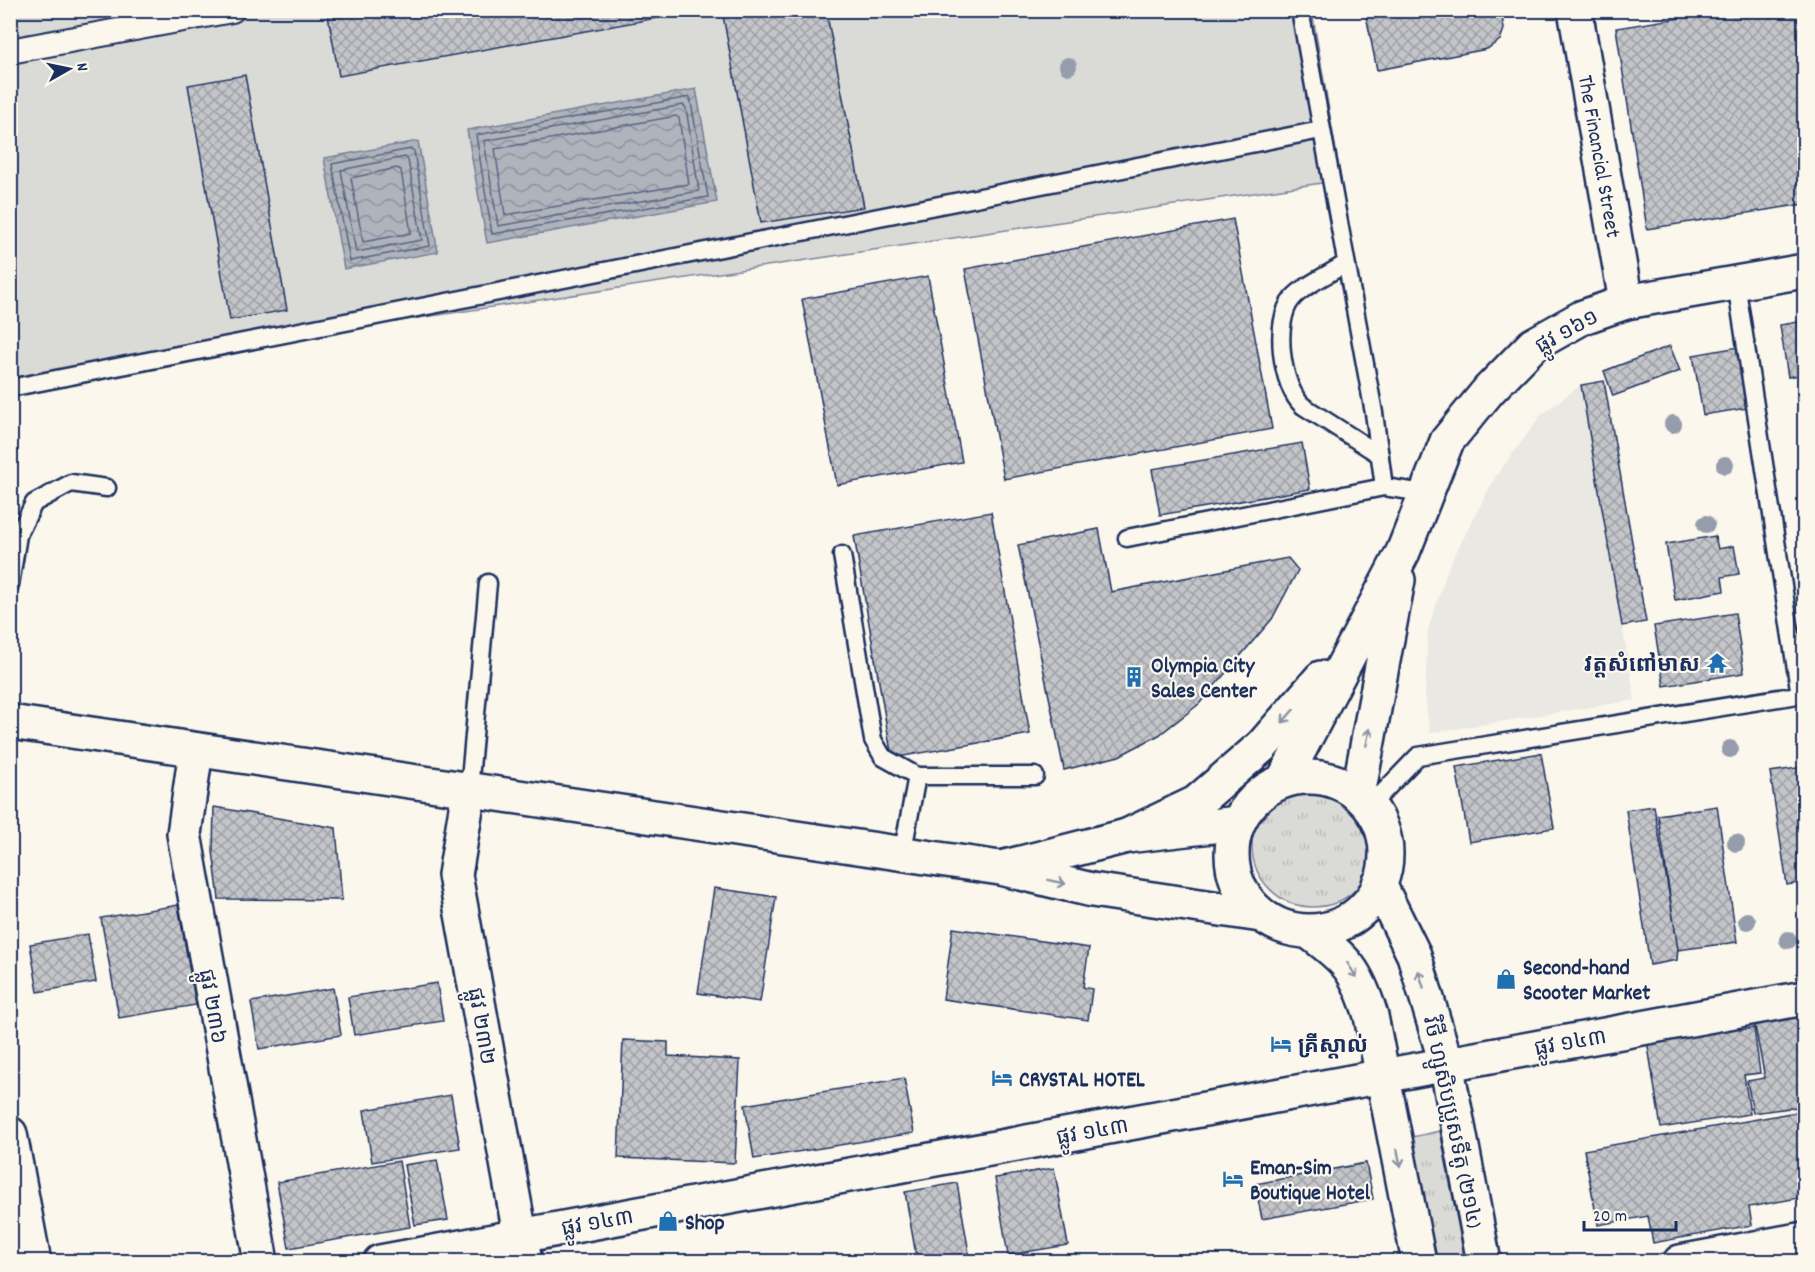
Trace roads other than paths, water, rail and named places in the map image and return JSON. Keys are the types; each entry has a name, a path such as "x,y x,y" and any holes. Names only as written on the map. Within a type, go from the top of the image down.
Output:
{"street":[{"path":"10,51 232,10"},
{"name":"The Financial Street","path":"1575,10 1626,302"},
{"name":"ផ្លូវ ១៦១","path":"1283,781 1364,622 1403,552 1424,493 1447,441 1489,390 1533,345 1583,316 1626,302 1804,271"},
{"name":"ផ្លូវ ១៦១","path":"1363,801 1403,552"},
{"path":"1127,836 1196,803 1262,746 1327,672 1364,622"},
{"path":"10,722 1000,868 1092,890 1261,915"},
{"name":"ផ្លូវ ២៣៦","path":"196,750 184,834 261,1262"},
{"path":"1308,777 1326,779 1343,785 1363,801 1380,825 1385,845 1385,865 1380,884 1370,902 1358,915 1343,924 1309,932 1283,928 1261,915 1243,896 1233,872 1232,845 1238,823 1249,805 1264,791 1283,781 1308,777"},
{"name":"ផ្លូវ ២៣២","path":"469,790 455,875 523,1249"},
{"path":"1000,868 1127,836 1238,823"},
{"name":"វិថី ហ្សូសិបប្រូសទីតូ (២១៤)","path":"1380,884 1414,955 1446,1064 1484,1262"},
{"path":"1309,932 1345,959 1362,985 1384,1076 1419,1262"},
{"name":"ផ្លូវ ១៤៣","path":"380,1262 523,1249 1384,1076 1804,998"},
{"path":"10,1134 34,1262"},
{"path":"1680,1262 1804,1239"}],"lane":[{"path":"1300,10 1384,488"},
{"path":"10,388 1321,130"},
{"path":"1346,264 1293,297 1284,312 1281,324 1287,380 1294,399 1380,455"},
{"path":"1363,801 1418,756 1802,695 1736,283"},
{"path":"10,585 18,536 34,503 70,483 107,488"},
{"path":"1127,538 1384,488 1424,493"},
{"path":"842,555 873,741 883,757 917,776 1035,776"},
{"path":"469,790 488,583"},
{"path":"902,855 917,776"}],"water":[{"path":"696,89 717,202 487,243 467,130"},
{"path":"418,141 438,252 344,269 324,158"}],"place":[{"name":"វត្តសំពៅមាស","path":"1717,663"},
{"name":"Olympia City Sales Center","path":"1134,677"},
{"name":"Second-hand Scooter Market","path":"1506,979"},
{"name":"គ្រីស្តាល់","path":"1281,1044"},
{"name":"CRYSTAL HOTEL","path":"1002,1078"},
{"name":"Eman-Sim Boutique Hotel","path":"1233,1179"},
{"name":"Shop","path":"668,1221"}]}
